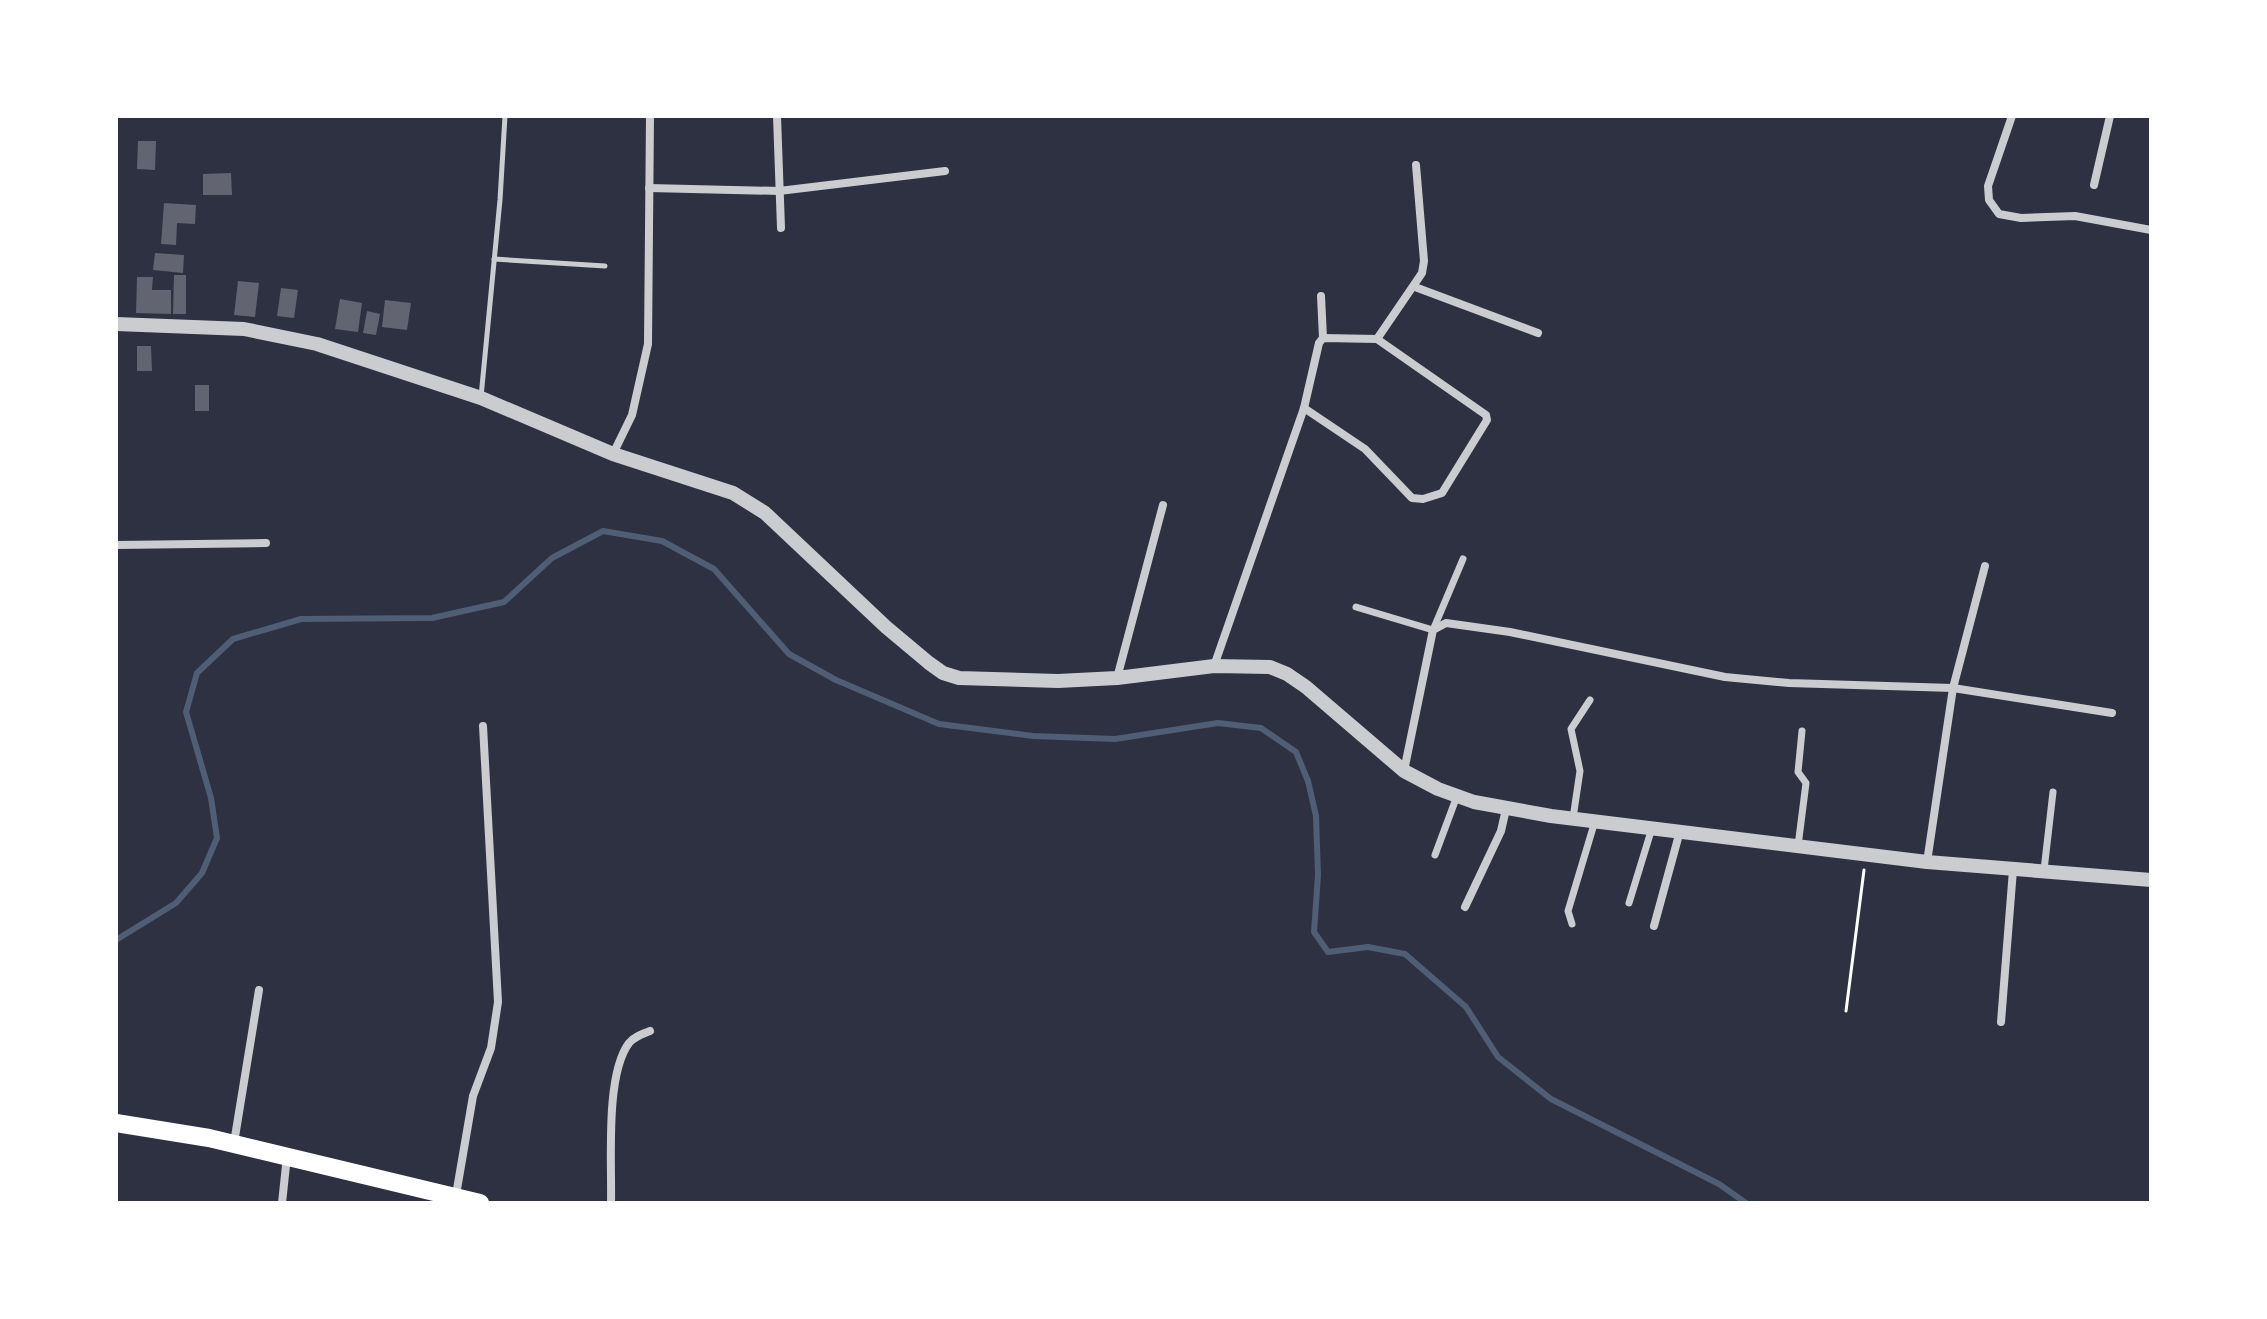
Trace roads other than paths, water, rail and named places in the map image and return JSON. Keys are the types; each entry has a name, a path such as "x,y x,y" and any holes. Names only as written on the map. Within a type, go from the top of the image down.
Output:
{"main road":[{"path":"116,1123 287,1155 480,1203"}],"street":[{"path":"613,454 632,415 648,344 650,116"},
{"path":"777,116 781,228"},
{"path":"2012,116 1988,186 1989,200 1999,214 2021,218 2075,216 2151,230"},
{"path":"2094,185 2110,116"},
{"path":"1377,339 1422,273 1424,261 1416,165"},
{"path":"649,188 779,191 945,171"},
{"path":"1415,287 1538,333"},
{"path":"1214,666 1304,408 1319,343 1323,338 1321,296"},
{"path":"116,324 244,329 283,336 481,398 613,454 711,485 747,500 765,513 886,627 943,673 972,680 1013,681 1117,678 1214,666 1255,665 1287,674 1306,687 1404,771 1438,789 1506,809 1927,862 2151,880"},
{"path":"1304,408 1365,449 1412,498 1423,499 1442,493 1487,420 1486,415 1377,339 1323,338"},
{"path":"1117,678 1163,505"},
{"path":"116,545 266,543"},
{"path":"1404,771 1433,630 1463,559"},
{"path":"1927,862 1953,688 1985,566"},
{"path":"1356,607 1433,630 1446,623 1510,632 1725,677 1789,683 1953,688 2112,713"},
{"path":"1573,818 1580,771 1571,729 1590,700"},
{"path":"456,1195 473,1096 491,1048 498,1002 483,726"},
{"path":"1798,846 1806,783 1798,772 1802,731"},
{"path":"2044,873 2053,792"},
{"path":"1435,855 1457,796"},
{"path":"1465,907 1501,831 1506,809"},
{"path":"1572,924 1568,911 1595,821"},
{"path":"1629,903 1652,828"},
{"path":"1654,926 1680,831"},
{"path":"2001,1022 2013,870"},
{"path":"234,1144 259,990"},
{"path":"611,1203 611,1111 615,1085 627,1045 635,1037 650,1031"},
{"path":"282,1203 287,1155"}],"lane":[{"path":"481,398 505,116"},
{"path":"494,259 605,266"}],"waterway":[{"path":"116,940 176,903 202,873 217,838 211,798 186,712 197,673 233,639 301,619 432,618 504,602 552,558 603,531 662,541 714,569 789,654 836,680 939,724 1033,736 1115,739 1218,723 1261,728 1296,752 1308,781 1316,816 1318,875 1314,932 1328,952 1368,947 1405,954 1466,1007 1498,1057 1551,1099 1719,1184 1746,1203"}]}
